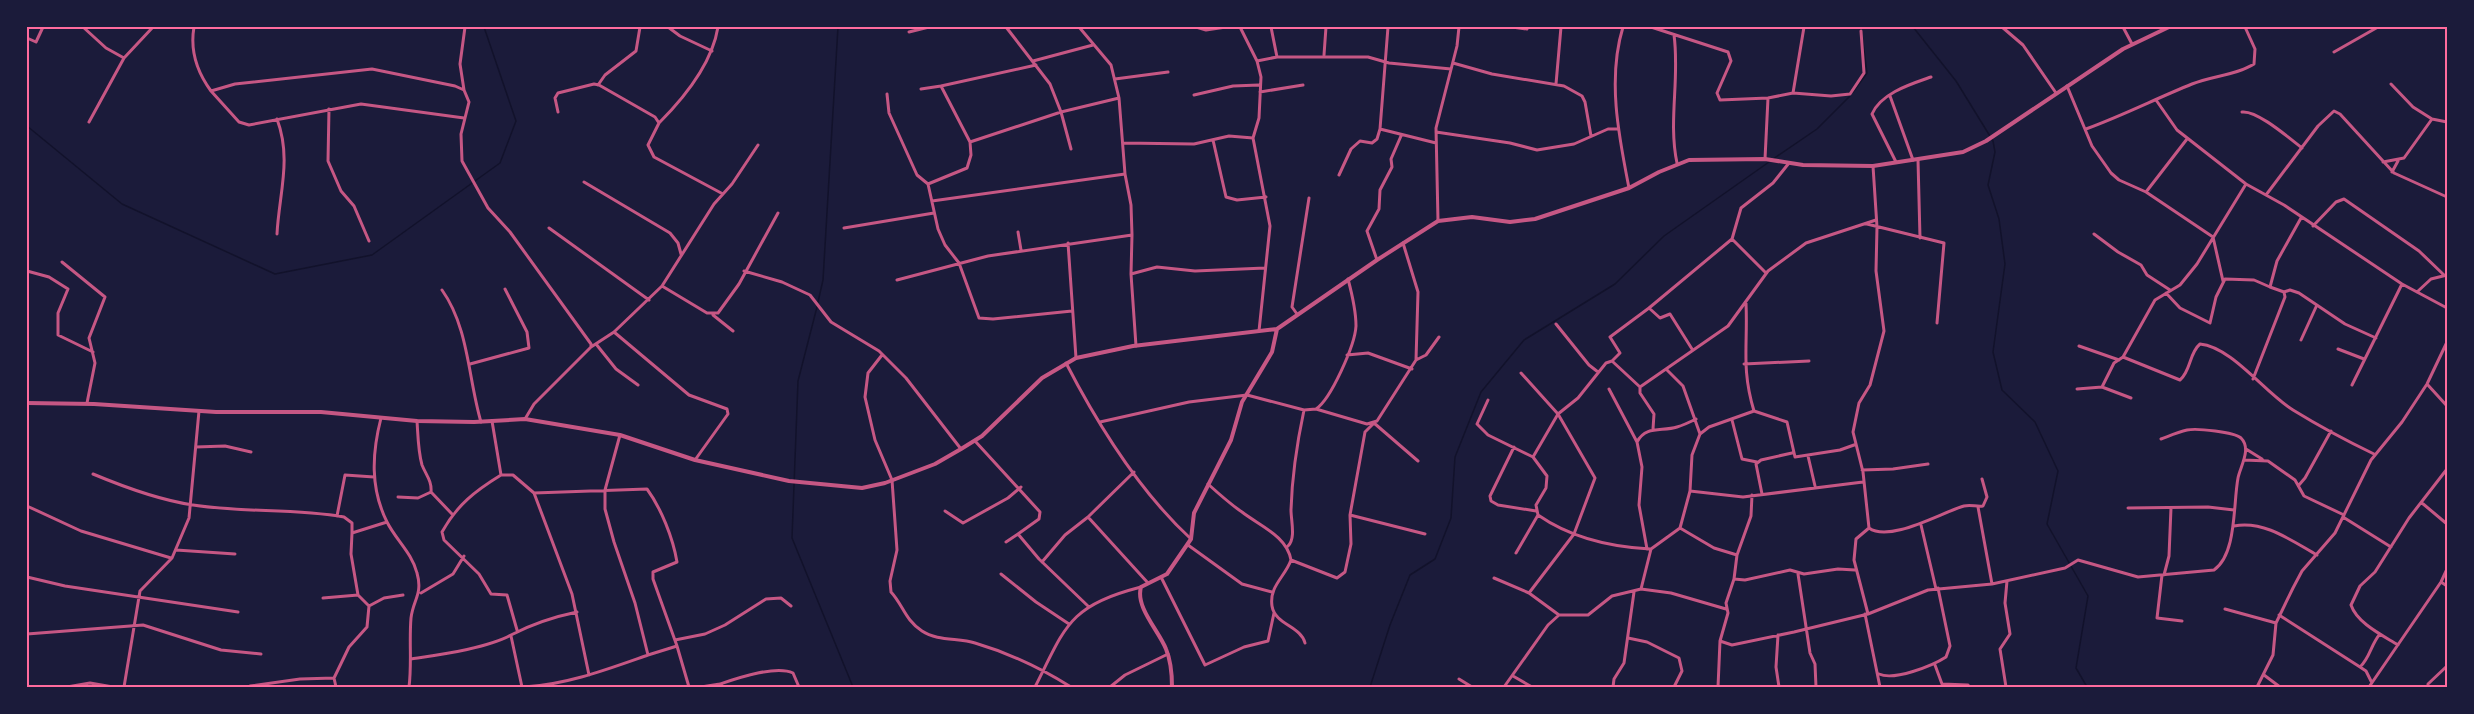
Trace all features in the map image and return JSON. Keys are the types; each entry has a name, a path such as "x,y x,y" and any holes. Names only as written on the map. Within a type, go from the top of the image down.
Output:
{"street":[{"path":"27,38 36,42 43,27"},
{"path":"83,27 106,48 124,58"},
{"path":"89,122 124,58 153,27"},
{"path":"194,27 192,49 201,75 211,91 239,122 249,125 361,104 464,118"},
{"path":"465,27 460,64 464,90 469,102 464,118 462,161 488,208 527,254 591,347"},
{"path":"598,85 605,75 636,51 640,27"},
{"path":"668,27 680,36 712,51"},
{"path":"718,27 712,51 688,90 659,123 648,146 654,157 723,194"},
{"path":"909,32 929,27"},
{"path":"1006,27 1050,84 1061,112 1071,149"},
{"path":"1079,27 1111,65 1119,98 1125,174 1131,205 1131,274 1136,346"},
{"path":"1196,27 1206,30 1226,27"},
{"path":"1239,27 1257,61 1260,92 1258,118 1253,138 1270,226 1260,331"},
{"path":"1271,27 1277,57"},
{"path":"1324,55 1326,27"},
{"path":"1339,175 1350,150 1360,141 1372,142 1377,139 1380,129 1383,62 1388,27"},
{"path":"1438,221 1436,132 1453,63 1459,27"},
{"path":"1512,27 1527,29"},
{"path":"1556,84 1561,27"},
{"path":"1623,27 1615,86 1618,129 1629,188"},
{"path":"1651,27 1728,52 1731,62 1718,93 1720,100 1768,98 1793,93 1850,94 1864,73 1861,31"},
{"path":"1793,93 1804,27"},
{"path":"2002,27 2023,45 2056,93"},
{"path":"2123,27 2132,44"},
{"path":"27,403 87,403 199,411 321,412 417,420 481,422 525,419 620,435 695,460 789,481 862,488 935,464 975,440 1042,378 1076,358 1136,346 1277,329 1348,279 1438,221 1466,218 1510,222 1535,219 1629,188 1677,163 1714,158 1872,166 1963,152 1986,141 2132,44 2169,27"},
{"path":"2086,129 2136,110 2152,99 2156,100 2191,84 2254,64 2255,49 2245,27"},
{"path":"2334,52 2378,27"},
{"path":"1674,35 1676,113 1672,132 1677,163"},
{"path":"921,88 941,86 1034,63 1093,45"},
{"path":"1257,61 1277,57 1296,58 1324,55 1368,57 1383,62 1451,69"},
{"path":"1453,63 1492,74 1556,84 1582,96 1591,136"},
{"path":"211,91 236,84 372,69 455,86 464,90"},
{"path":"1115,79 1168,72"},
{"path":"1897,163 1872,114 1875,107 1903,87 1930,77"},
{"path":"2391,84 2413,107 2432,119 2447,122"},
{"path":"558,112 555,98 558,93 598,85 649,111 659,123"},
{"path":"1194,95 1233,86 1259,85"},
{"path":"1260,92 1303,85"},
{"path":"928,184 967,168 970,164 970,142 941,86"},
{"path":"2067,86 2092,146 2111,173 2119,180 2146,192 2213,237 2223,280 2210,323 2180,308 2168,292 2147,275 2141,265 2118,252 2094,234"},
{"path":"887,94 889,113 917,175 928,184 934,213 945,245 959,263 979,318 993,319 1072,311"},
{"path":"1890,96 1916,160 1920,238"},
{"path":"970,142 1061,112 1119,98"},
{"path":"1765,159 1768,98"},
{"path":"2156,100 2177,130 2246,184 2402,284 2447,308"},
{"path":"329,109 328,161 341,191 354,206 369,241"},
{"path":"2242,112 2247,111 2263,120 2302,148"},
{"path":"2266,195 2318,126 2334,111 2340,114 2392,172 2447,197"},
{"path":"277,119 283,136 285,155 277,234"},
{"path":"2392,172 2398,161 2410,153 2432,119"},
{"path":"1380,129 1436,143"},
{"path":"1436,132 1510,143 1537,150 1574,144 1608,129 1618,129"},
{"path":"1123,143 1194,144 1229,136 1253,138"},
{"path":"1377,260 1367,231 1379,209 1380,190 1392,167 1391,159 1401,136"},
{"path":"2146,192 2187,139"},
{"path":"1213,140 1226,197 1237,200 1266,197"},
{"path":"525,419 534,404 591,347 614,332 662,286 681,254 758,145"},
{"path":"2383,162 2398,161"},
{"path":"1533,457 1558,414 1578,398 1606,363 1612,361 1620,353 1610,337 1649,308 1732,239 1741,208 1773,183 1789,163"},
{"path":"1869,528 1862,470 1854,445 1854,420 1859,403 1870,385 1884,331 1876,271 1877,227 1872,166"},
{"path":"932,201 1125,174"},
{"path":"584,182 670,233 678,243 681,254"},
{"path":"2102,387 2114,363 2123,357 2155,300 2186,278 2246,184"},
{"path":"1297,314 1292,307 1309,198"},
{"path":"2313,226 2336,202 2344,200 2419,251 2446,275"},
{"path":"713,315 722,310 778,213"},
{"path":"844,228 934,213"},
{"path":"2270,287 2277,261 2301,218"},
{"path":"1640,387 1728,326 1766,273 1806,243 1876,220"},
{"path":"1868,224 1944,243 1937,323"},
{"path":"549,228 649,300"},
{"path":"1018,232 1021,250"},
{"path":"1912,236 1918,232"},
{"path":"897,280 959,263 1021,250 1132,235"},
{"path":"1732,239 1766,273"},
{"path":"1068,243 1076,358"},
{"path":"1291,560 1337,578 1345,572 1351,544 1350,515 1365,432 1374,423 1416,360 1418,292 1403,243"},
{"path":"62,262 105,297 89,338 95,363 87,403"},
{"path":"1131,274 1157,267 1195,271 1266,268"},
{"path":"27,271 49,277 68,289 58,313 58,335 94,353"},
{"path":"744,271 783,282 810,295 831,322 879,351 906,378 960,449"},
{"path":"2417,292 2431,279 2446,275"},
{"path":"2223,280 2228,278 2254,280 2284,292 2290,290 2299,293 2316,307 2376,338"},
{"path":"1316,409 1328,398 1356,328 1348,279"},
{"path":"2352,385 2402,284"},
{"path":"662,286 713,315 733,331"},
{"path":"470,364 529,348 527,332 505,289"},
{"path":"442,290 454,306 470,364 481,422"},
{"path":"2253,379 2284,303 2284,292"},
{"path":"1746,303 1744,364 1746,385 1754,411"},
{"path":"2301,340 2316,307"},
{"path":"1649,308 1660,318 1670,314 1692,350"},
{"path":"1556,324 1589,365 1598,372"},
{"path":"1035,687 1056,641 1089,607 1110,596 1141,587 1161,577 1176,564 1191,539 1194,513 1231,440 1242,402 1272,351 1277,329"},
{"path":"614,332 689,395 727,409 728,414 723,424 695,460"},
{"path":"1416,360 1426,355 1439,337"},
{"path":"2257,687 2273,655 2279,615 2302,571 2335,533 2375,454 2402,422 2427,384 2447,342"},
{"path":"596,344 616,369 638,384"},
{"path":"2123,357 2181,380 2185,376 2195,347 2207,344 2238,364 2253,379 2293,410 2375,454"},
{"path":"2079,346 2119,360"},
{"path":"2338,349 2364,359"},
{"path":"1347,355 1368,354 1412,369"},
{"path":"882,355 868,373 865,397 875,440 892,480 897,550 890,581 891,592 898,599 904,615 930,636 977,644 1043,669 1071,687"},
{"path":"1612,361 1617,363 1640,387 1640,393 1654,414 1653,429"},
{"path":"1744,364 1809,361"},
{"path":"1066,363 1100,422 1134,472 1177,527 1191,539"},
{"path":"1667,370 1683,387 1700,434"},
{"path":"1521,373 1558,414 1595,476 1574,534 1530,593"},
{"path":"2427,384 2447,406"},
{"path":"2077,389 2102,387 2131,398"},
{"path":"1610,389 1637,442 1642,466 1639,505 1649,549 1641,589"},
{"path":"1100,422 1189,402 1247,395 1304,410 1316,409 1367,424 1374,423 1418,461"},
{"path":"1488,400 1478,424 1488,435 1533,457 1544,469 1548,481 1536,505 1537,513 1516,553"},
{"path":"1161,577 1205,665 1244,647 1268,641 1274,613 1272,592 1291,560 1288,546 1292,537 1291,501 1296,445 1304,410"},
{"path":"124,687 139,596 148,580 172,558 191,505 199,411"},
{"path":"1514,447 1490,496 1491,501 1498,505 1537,513 1574,534 1617,546 1649,549 1680,528 1690,491 1692,455 1700,434 1709,427 1754,411 1787,422 1792,453 1795,457 1854,445"},
{"path":"381,418 373,459 374,477 387,522 411,556 417,573 420,594 412,614 409,687"},
{"path":"1637,442 1645,433 1653,429 1677,427 1696,419"},
{"path":"417,420 422,464 431,482 431,492 452,514"},
{"path":"1732,420 1742,459 1757,462 1792,453"},
{"path":"492,421 501,475"},
{"path":"1720,642 1732,645 1807,629 1866,614 1937,589 2007,581 2065,568 2078,560 2125,575 2163,575 2214,570 2226,554 2234,526 2238,477 2246,449 2244,442 2235,434 2200,429 2189,429 2161,440"},
{"path":"2299,485 2306,478 2331,431"},
{"path":"620,435 605,490 605,509 635,603 648,655"},
{"path":"975,440 1021,487 1041,515 1006,542"},
{"path":"196,447 225,446 251,452"},
{"path":"2246,449 2299,485 2304,496 2343,516 2391,547"},
{"path":"1808,456 1815,487"},
{"path":"2244,460 2262,459"},
{"path":"1757,462 1755,470 1762,494"},
{"path":"1862,470 1893,470 1928,464"},
{"path":"2398,645 2362,620 2353,612 2351,605 2360,586 2375,572 2409,518 2447,469"},
{"path":"1042,562 1065,536 1134,472"},
{"path":"93,474 191,505 279,509 349,519 352,533 352,562 358,595 369,606"},
{"path":"337,516 345,475 374,477"},
{"path":"517,630 507,595 491,594 479,574 443,536 452,514 470,495 501,475 513,475 534,493 577,612 589,675"},
{"path":"1869,528 1883,531 1921,525 1930,518 1966,505 1978,507 1984,504 1987,496 1982,479"},
{"path":"1690,491 1726,497 1863,482"},
{"path":"1208,484 1244,514 1258,520 1288,546"},
{"path":"945,511 963,523 1021,487"},
{"path":"534,493 644,488 652,496 675,548 677,562 657,569 653,572 653,579 689,687"},
{"path":"398,497 418,498 431,492"},
{"path":"1718,687 1720,642 1727,620 1726,609 1734,579 1737,555 1751,516 1752,495"},
{"path":"2422,503 2447,524"},
{"path":"27,506 81,531 172,558"},
{"path":"1978,507 1992,584"},
{"path":"2128,508 2208,507 2234,510"},
{"path":"2171,508 2169,556 2163,575 2157,620 2182,621"},
{"path":"1350,515 1425,534"},
{"path":"1088,517 1148,583"},
{"path":"352,533 387,522"},
{"path":"1879,674 1888,677 1935,665 1946,657 1950,646 1921,525"},
{"path":"2234,526 2257,526 2277,532 2317,555"},
{"path":"1680,528 1714,548 1737,555"},
{"path":"1869,528 1856,539 1856,570 1880,687"},
{"path":"1018,534 1042,562 1089,607"},
{"path":"1188,545 1242,584 1272,592"},
{"path":"176,550 235,554"},
{"path":"420,594 453,574 464,556"},
{"path":"2370,687 2371,681 2441,582 2447,568"},
{"path":"1734,579 1745,580 1790,570 1798,573 1856,570"},
{"path":"1798,573 1810,652 1815,664 1816,687"},
{"path":"1001,574 1036,602 1070,624"},
{"path":"27,577 65,586 238,612"},
{"path":"1494,578 1530,593 1559,615 1588,615 1612,596 1641,589 1671,593 1726,609"},
{"path":"2006,687 2000,649 2010,634 2005,603 2007,581"},
{"path":"2441,582 2447,586"},
{"path":"1141,587 1139,594 1143,606 1168,654 1172,687"},
{"path":"1613,687 1614,679 1624,663 1634,592"},
{"path":"323,598 358,595"},
{"path":"369,606 384,598 403,595"},
{"path":"675,640 705,634 725,626 766,599 781,598 791,606"},
{"path":"336,687 334,678 349,647 367,627 369,606"},
{"path":"2225,609 2276,623"},
{"path":"411,659 455,652 511,636 517,630 577,612"},
{"path":"1274,613 1303,636 1305,643"},
{"path":"1504,687 1540,636 1559,615"},
{"path":"2279,615 2366,671 2371,681"},
{"path":"27,634 143,625 221,650 261,654"},
{"path":"2360,667 2367,660 2372,643 2380,634"},
{"path":"1778,635 1776,667 1779,687"},
{"path":"511,636 523,687 543,686 589,675 677,646"},
{"path":"1628,638 1647,642 1679,658 1682,671 1674,687"},
{"path":"1110,687 1125,675 1168,654"},
{"path":"1935,665 1942,685 1968,684 1969,687"},
{"path":"2428,687 2428,684 2447,666"},
{"path":"701,687 721,685 763,673 788,671 793,673 799,687"},
{"path":"2264,675 2280,687"},
{"path":"1513,676 1532,687"},
{"path":"250,686 300,679 334,678"},
{"path":"1459,679 1472,687"},
{"path":"67,687 90,683 113,687"}],"waterway":[{"path":"27,126 122,204 275,274 372,255 500,163 516,121 484,27"},
{"path":"818,302 823,280 838,27"},
{"path":"1853,92 1867,73 1861,27"},
{"path":"1913,27 1956,81 1993,141 1995,152 1988,185 1999,219 2005,264 1993,352 2002,390 2035,422 2058,471 2047,524 2088,596 2076,668 2087,687"},
{"path":"1773,159 1817,129 1850,96"},
{"path":"1370,687 1390,625 1410,575 1435,559 1451,518 1455,457 1481,392 1524,340 1615,284 1664,236 1769,162"},
{"path":"817,307 798,381 792,538 853,687"}]}
